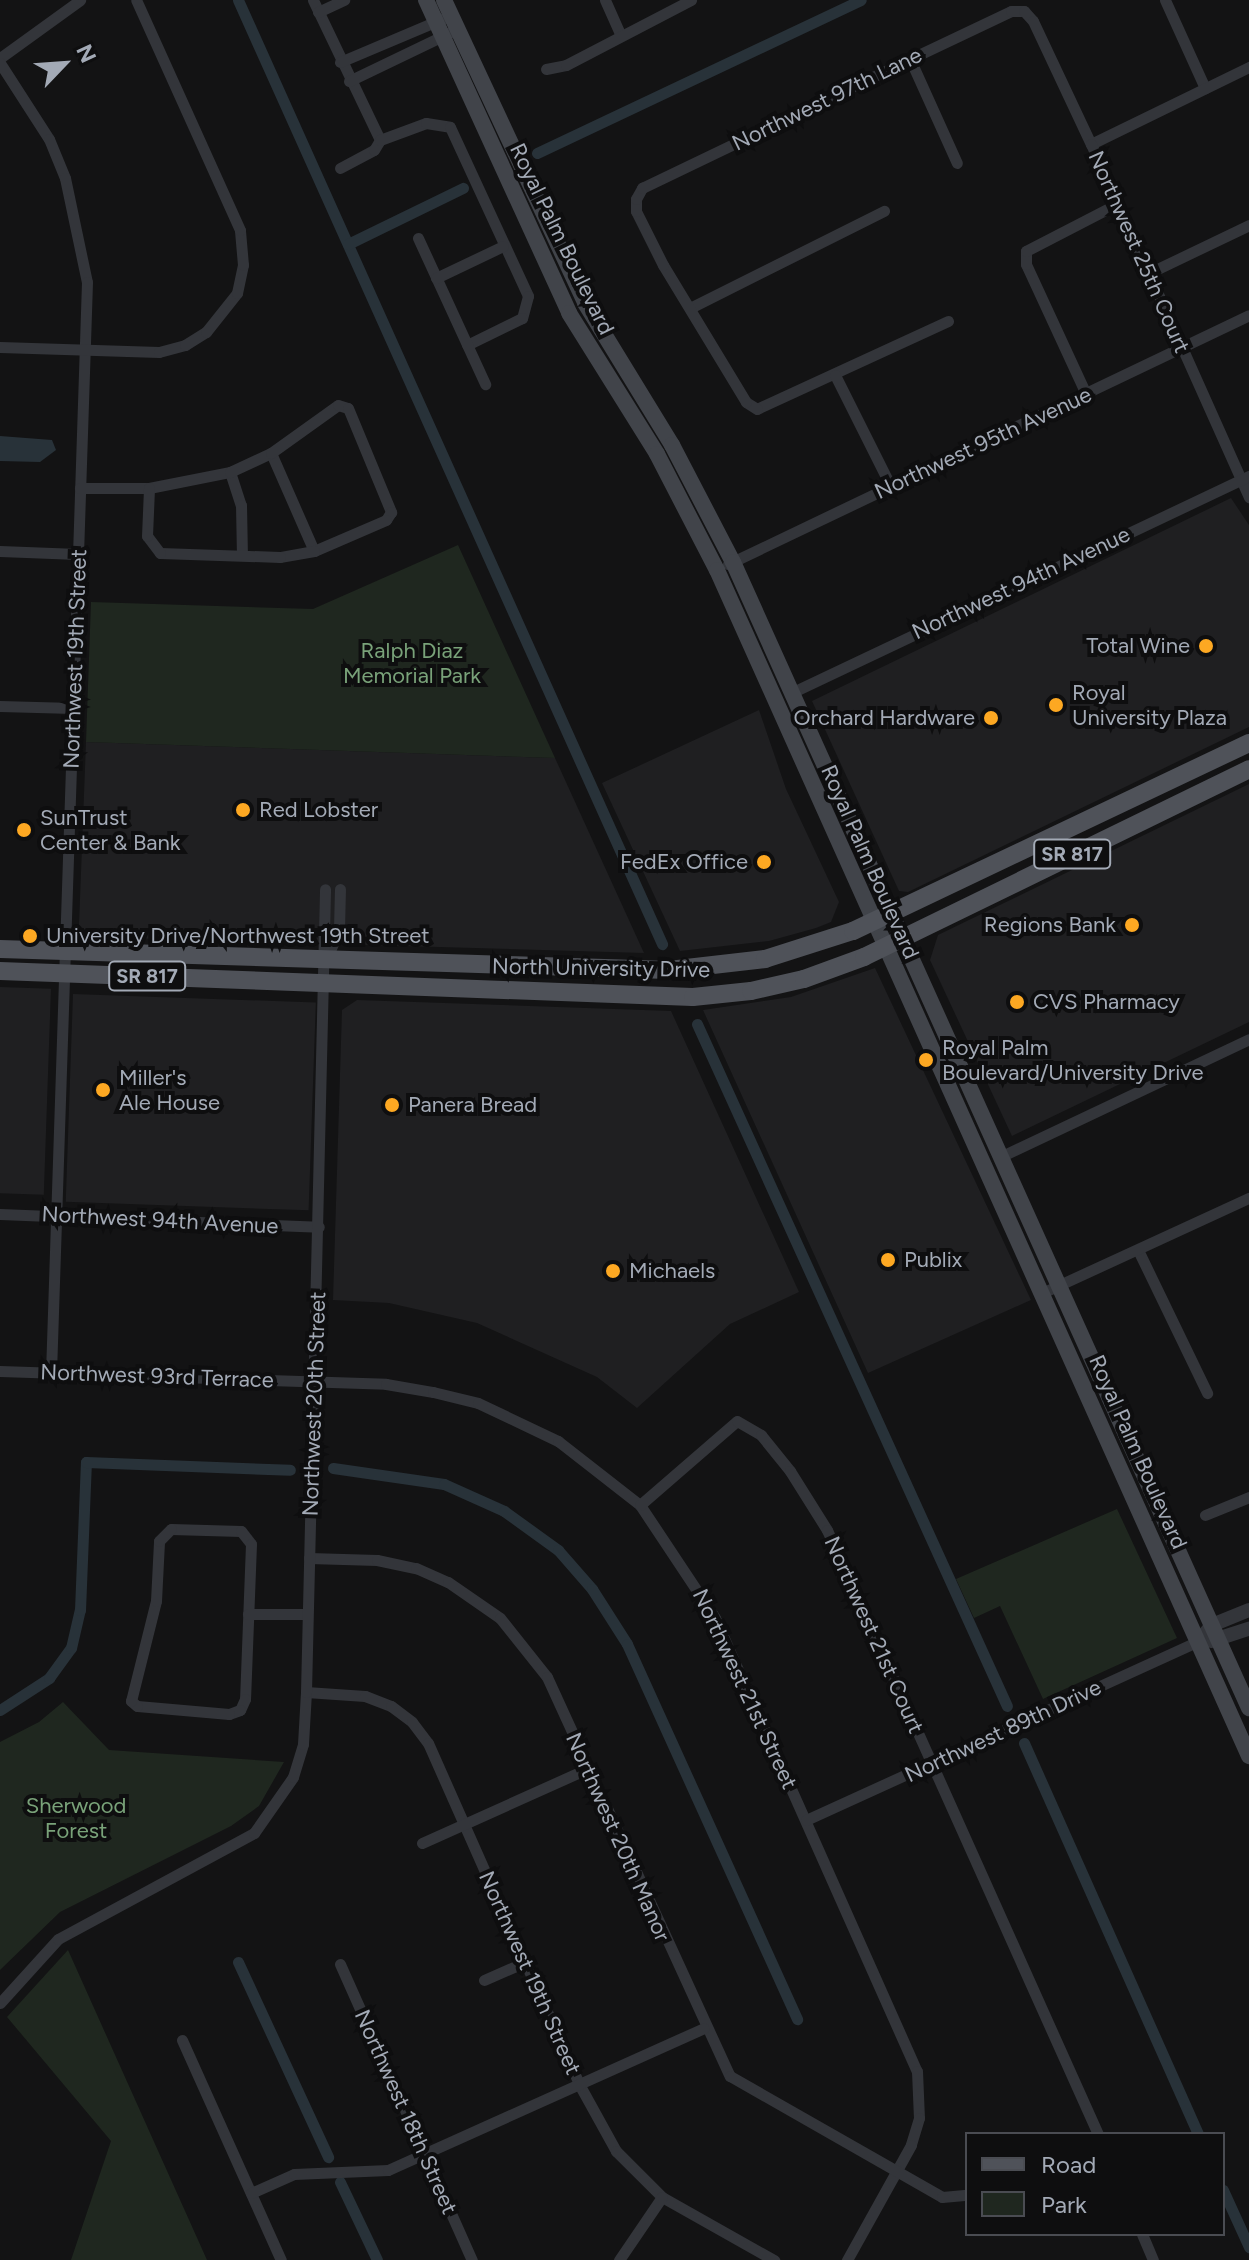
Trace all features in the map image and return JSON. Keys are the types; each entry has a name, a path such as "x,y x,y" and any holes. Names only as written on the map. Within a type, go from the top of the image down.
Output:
{"main road":[{"name":"Royal Palm Boulevard","path":"426,0 446,20 585,303 672,445 733,562 1249,1708"},
{"name":"Royal Palm Boulevard","path":"446,20 569,313 657,454 717,570 1249,1756"},
{"path":"782,719 816,745"},
{"name":"North University Drive","path":"0,949 669,970 737,963 792,952 873,922 1249,743"},
{"name":"North University Drive","path":"0,971 505,991 725,994 804,979 884,947 1249,769"},
{"path":"505,991 518,977 554,967"}],"street":[{"path":"0,61 80,0"},
{"path":"0,347 159,352 185,345 225,314 243,265 240,230 136,0"},
{"path":"313,0 349,81 380,140"},
{"path":"318,12 344,0"},
{"path":"605,0 621,36"},
{"path":"546,69 566,65 691,0"},
{"path":"1165,0 1205,88"},
{"name":"Northwest 97th Lane","path":"690,308 636,211 636,199 642,188 1011,11 1024,11"},
{"name":"Northwest 25th Court","path":"1024,11 1033,21 1091,144 1181,348 1245,478 1249,497"},
{"path":"340,62 446,20"},
{"path":"349,81 446,20"},
{"path":"910,59 957,163"},
{"name":"Northwest 19th Street","path":"0,61 49,139 65,178 87,282 51,1372"},
{"path":"1091,144 1249,67"},
{"path":"340,168 374,150 380,140 426,123 450,127 528,296 529,308 522,318 467,345"},
{"path":"1086,394 1026,264 1026,251 1117,204"},
{"path":"884,211 690,308 746,402 757,409 948,321"},
{"path":"1149,273 1249,225"},
{"path":"418,238 485,384"},
{"path":"436,278 503,246"},
{"name":"Northwest 95th Avenue","path":"717,570 1249,315"},
{"path":"835,375 891,487"},
{"path":"80,488 149,488 230,472 271,453 326,409 338,405 348,408 391,502 386,520 314,551 242,555 160,553 150,546 149,488"},
{"path":"271,453 314,551"},
{"path":"230,472 241,505 242,555"},
{"name":"Northwest 94th Avenue","path":"793,692 1245,478"},
{"path":"0,551 78,554"},
{"path":"0,706 73,708"},
{"name":"Northwest 20th Street","path":"0,2003 58,1939 254,1833 293,1777 303,1744 327,983 325,889"},
{"name":"Northwest 20th Street","path":"326,961 339,929 340,889"},
{"path":"1002,1156 1249,1039"},
{"path":"1042,1293 1249,1198"},
{"name":"Northwest 94th Avenue","path":"0,1214 319,1227"},
{"path":"1138,1250 1207,1393"},
{"name":"Northwest 93rd Terrace","path":"0,1371 315,1381"},
{"name":"Northwest 21st Street","path":"315,1381 386,1384 478,1403 558,1441 640,1505 715,1618 917,2071 919,2118 898,2169 847,2260"},
{"name":"Northwest 21st Court","path":"640,1505 737,1421 761,1435 827,1530 1097,2132"},
{"path":"1205,1515 1249,1497"},
{"path":"227,1530 248,1536 248,1614 245,1699 240,1710 229,1714 137,1706 131,1701 156,1601 163,1533 227,1530"},
{"name":"Northwest 20th Manor","path":"309,1558 377,1560 416,1568 476,1599 525,1645 547,1677 704,2028 730,2076 747,2089 898,2169 942,2197 965,2195"},
{"name":"Northwest 89th Drive","path":"1199,1641 1212,1625 1249,1610"},
{"path":"248,1614 307,1614"},
{"name":"Northwest 89th Drive","path":"806,1820 1199,1641 1219,1641 1249,1629"},
{"name":"Northwest 19th Street","path":"306,1692 365,1696 391,1706 412,1722 428,1743 579,2084 616,2151 662,2197 774,2260"},
{"path":"422,1843 587,1769"},
{"path":"484,1980 525,1962"},
{"name":"Northwest 18th Street","path":"340,1964 472,2260"},
{"path":"251,2193 294,2174 388,2170 704,2028"},
{"path":"182,2040 281,2260"},
{"path":"619,2260 662,2197"},
{"path":"1143,2236 1153,2260"}],"shaded area":[{"path":"0,436 52,440 56,450 40,462 0,461"},
{"path":"1231,498 1249,525 1249,727 908,892 899,891 812,701"},
{"path":"759,710 786,789 839,902 831,922 816,928 769,941 680,951 602,783"},
{"path":"86,742 555,758 644,953 93,937 79,925"},
{"path":"1249,784 1249,1022 1012,1136 930,960 938,935"},
{"path":"875,968 1031,1300 868,1373 703,1010 791,997"},
{"path":"0,987 51,989 44,1195 0,1193"},
{"path":"73,994 316,1002 309,1210 66,1202"},
{"path":"357,1000 671,1011 799,1292 730,1324 637,1408 597,1377 477,1323 389,1303 333,1300 342,1010"}],"green space":[{"name":"Ralph Diaz Memorial Park","path":"458,545 555,758 86,742 91,602 313,609"},
{"path":"1117,1509 1177,1638 1043,1699 1000,1606 974,1618 956,1579"},
{"name":"Sherwood Forest","path":"63,1702 109,1750 284,1762 259,1806 231,1826 60,1912 0,1970 0,1742 39,1722"},
{"path":"68,1950 207,2260 71,2260 111,2141 7,2017"}],"waterway":[{"path":"238,0 662,944"},
{"path":"537,153 861,0"},
{"path":"348,244 463,188"},
{"path":"697,1024 1007,1706"},
{"path":"0,1710 49,1678 71,1648 80,1610 86,1462 290,1470"},
{"path":"333,1468 444,1484 504,1511 558,1550 592,1589 627,1644 797,2019"},
{"path":"1024,1743 1197,2132"},
{"path":"238,1962 328,2157"},
{"path":"340,2182 377,2260"},
{"path":"1225,2194 1249,2247"}],"place":[{"name":"Total Wine","path":"1206,646"},
{"name":"Royal University Plaza","path":"1056,705"},
{"name":"Orchard Hardware","path":"991,718"},
{"name":"Red Lobster","path":"243,810"},
{"name":"SunTrust Center & Bank","path":"24,830"},
{"name":"FedEx Office","path":"764,862"},
{"name":"Regions Bank","path":"1132,925"},
{"name":"University Drive/Northwest 19th Street","path":"30,936"},
{"name":"CVS Pharmacy","path":"1017,1002"},
{"name":"Royal Palm Boulevard/University Drive","path":"926,1060"},
{"name":"Miller's Ale House","path":"103,1090"},
{"name":"Panera Bread","path":"392,1105"},
{"name":"Publix","path":"888,1260"},
{"name":"Michaels","path":"613,1271"}]}
